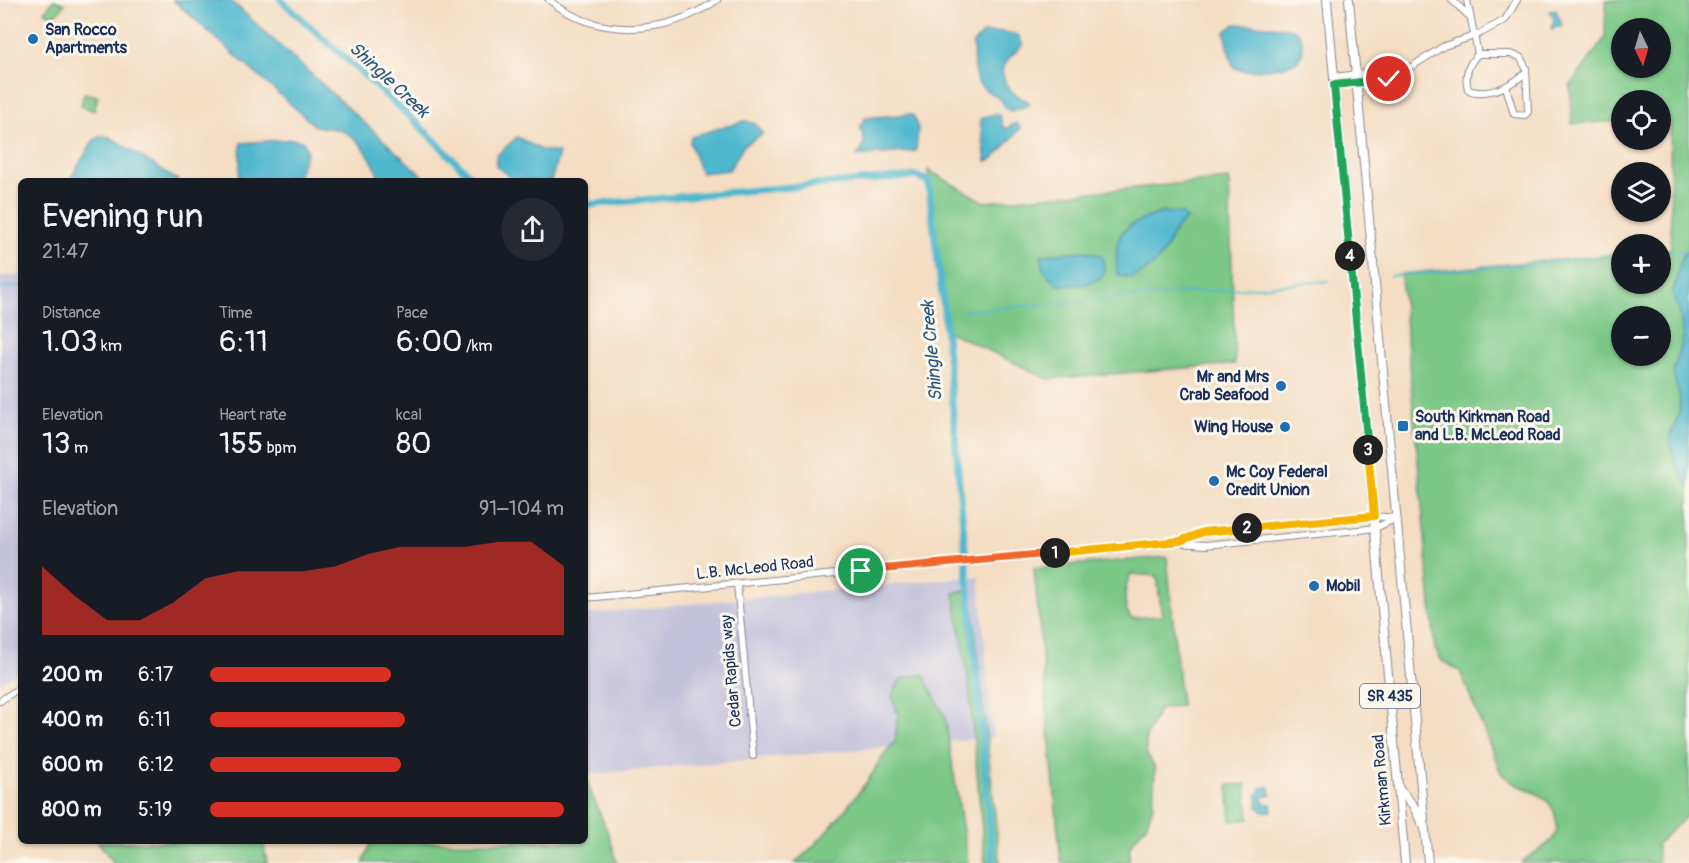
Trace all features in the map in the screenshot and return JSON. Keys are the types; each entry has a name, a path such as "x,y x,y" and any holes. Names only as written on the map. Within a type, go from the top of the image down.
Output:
{"main road":[{"name":"SR 435","path":"1327,0 1374,516"},
{"name":"SR 435","path":"1349,0 1428,863"},
{"name":"Kirkman Road","path":"1374,516 1405,863"},
{"path":"1398,788 1413,805 1425,830"}],"street":[{"path":"549,0 568,13 590,23 632,29 652,27 680,19 717,0"},
{"path":"1452,0 1469,15"},
{"path":"1467,0 1478,54"},
{"path":"1334,81 1357,83 1389,79 1444,46 1473,36 1505,20 1517,0"},
{"path":"1478,54 1510,54 1520,57 1526,73 1528,112 1525,115 1514,114 1506,87"},
{"path":"1478,54 1469,66 1466,76 1468,89 1476,92 1506,87 1526,73"},
{"path":"1334,81 1356,73 1410,68"},
{"name":"L.B. McLeod Road","path":"1180,541 1203,532 1374,516 1396,518"},
{"name":"L.B. McLeod Road","path":"588,598 1180,541 1205,545 1375,528 1396,518"},
{"name":"Cedar Rapids way","path":"737,584 753,756"},
{"path":"0,700 18,689"}],"shaded area":[{"path":"18,275 18,672 0,683 0,277"},
{"path":"979,576 993,737 588,775 588,614"}],"green space":[{"path":"54,0 65,4 53,17 45,11"},
{"path":"1606,0 1689,0 1689,248 1682,258 1672,293 1680,312 1683,339 1673,373 1680,398 1679,414 1670,435 1676,465 1689,488 1689,814 1657,844 1658,863 1521,863 1543,848 1555,835 1557,826 1553,809 1541,796 1516,784 1501,773 1460,671 1442,661 1435,649 1401,274 1611,255 1611,294 1671,294 1671,90 1611,90 1611,122 1572,124 1570,86 1605,38"},
{"path":"84,93 98,96 94,111 81,106"},
{"path":"928,170 984,202 1229,179 1235,364 1048,379 947,330"},
{"path":"1167,557 1181,705 1159,710 1146,737 1146,753 1155,768 1153,806 1146,825 1130,846 1129,863 1061,863 1034,568","holes":["1131,574 1157,576 1162,616 1131,618 1126,608 1125,596"]},
{"path":"971,588 1000,863 985,863 969,683 954,593"},
{"path":"923,674 945,717 968,863 795,863 841,815 895,742 898,715 892,696 901,679"},
{"path":"1246,784 1249,819 1231,821 1228,785"},
{"path":"588,785 610,838 617,863 363,863 370,844 588,844"},
{"path":"100,844 263,844 267,863 114,863"}],"water":[{"path":"173,0 230,0 425,178 379,178 362,146 350,135 315,126"},
{"path":"1556,10 1562,25 1552,29 1554,19 1550,11"},
{"path":"1235,24 1293,30 1301,40 1302,55 1295,62 1278,68 1247,70 1234,67 1225,32"},
{"path":"1003,32 1018,35 1023,45 1009,58 1002,70 1005,82 1014,93 1029,102 1029,105 1011,111 1006,109 999,98 981,86 976,78 974,66 973,44 983,33"},
{"path":"909,114 914,116 918,129 916,151 857,156 864,145 860,127 865,118"},
{"path":"990,115 1000,115 1002,125 1006,129 1016,123 1021,128 993,159 986,161 980,119"},
{"path":"745,121 755,124 763,134 744,145 729,170 701,173 690,143 691,137"},
{"path":"101,136 110,137 174,178 71,178 93,141"},
{"path":"517,137 541,150 559,153 552,178 510,178 496,166 496,156"},
{"path":"295,139 304,142 307,151 298,176 293,178 239,178 241,143"},
{"path":"1163,212 1183,214 1186,220 1173,233 1163,254 1153,265 1132,278 1118,275 1117,248 1123,232 1138,221"},
{"path":"1689,248 1689,488 1676,465 1669,442 1679,414 1680,398 1673,373 1683,339 1680,312 1672,293 1680,263"},
{"path":"1084,251 1102,256 1104,271 1101,278 1084,285 1058,285 1044,271 1041,255"},
{"path":"1270,787 1271,795 1263,797 1264,804 1271,804 1272,811 1263,812 1258,807 1257,794 1261,788"}],"waterway":[{"name":"Shingle Creek","path":"281,0 418,124 472,178"},
{"name":"Shingle Creek","path":"588,205 916,176 928,181 944,312 993,863"},
{"path":"1671,252 1689,250"},
{"path":"1390,276 1611,257"},
{"path":"964,311 1328,281"},
{"path":"0,288 18,286"}],"place":[{"name":"San Rocco Apartments","path":"33,39"},
{"name":"Mr and Mrs Crab Seafood","path":"1281,386"},
{"name":"South Kirkman Road and L.B. McLeod Road","path":"1403,426"},
{"name":"Wing House","path":"1285,427"},
{"name":"Mc Coy Federal Credit Union","path":"1214,481"},
{"name":"Mobil","path":"1314,586"}],"route":[{"path":"861,571 1180,541 1203,532 1374,516 1334,85 1389,79"}]}
